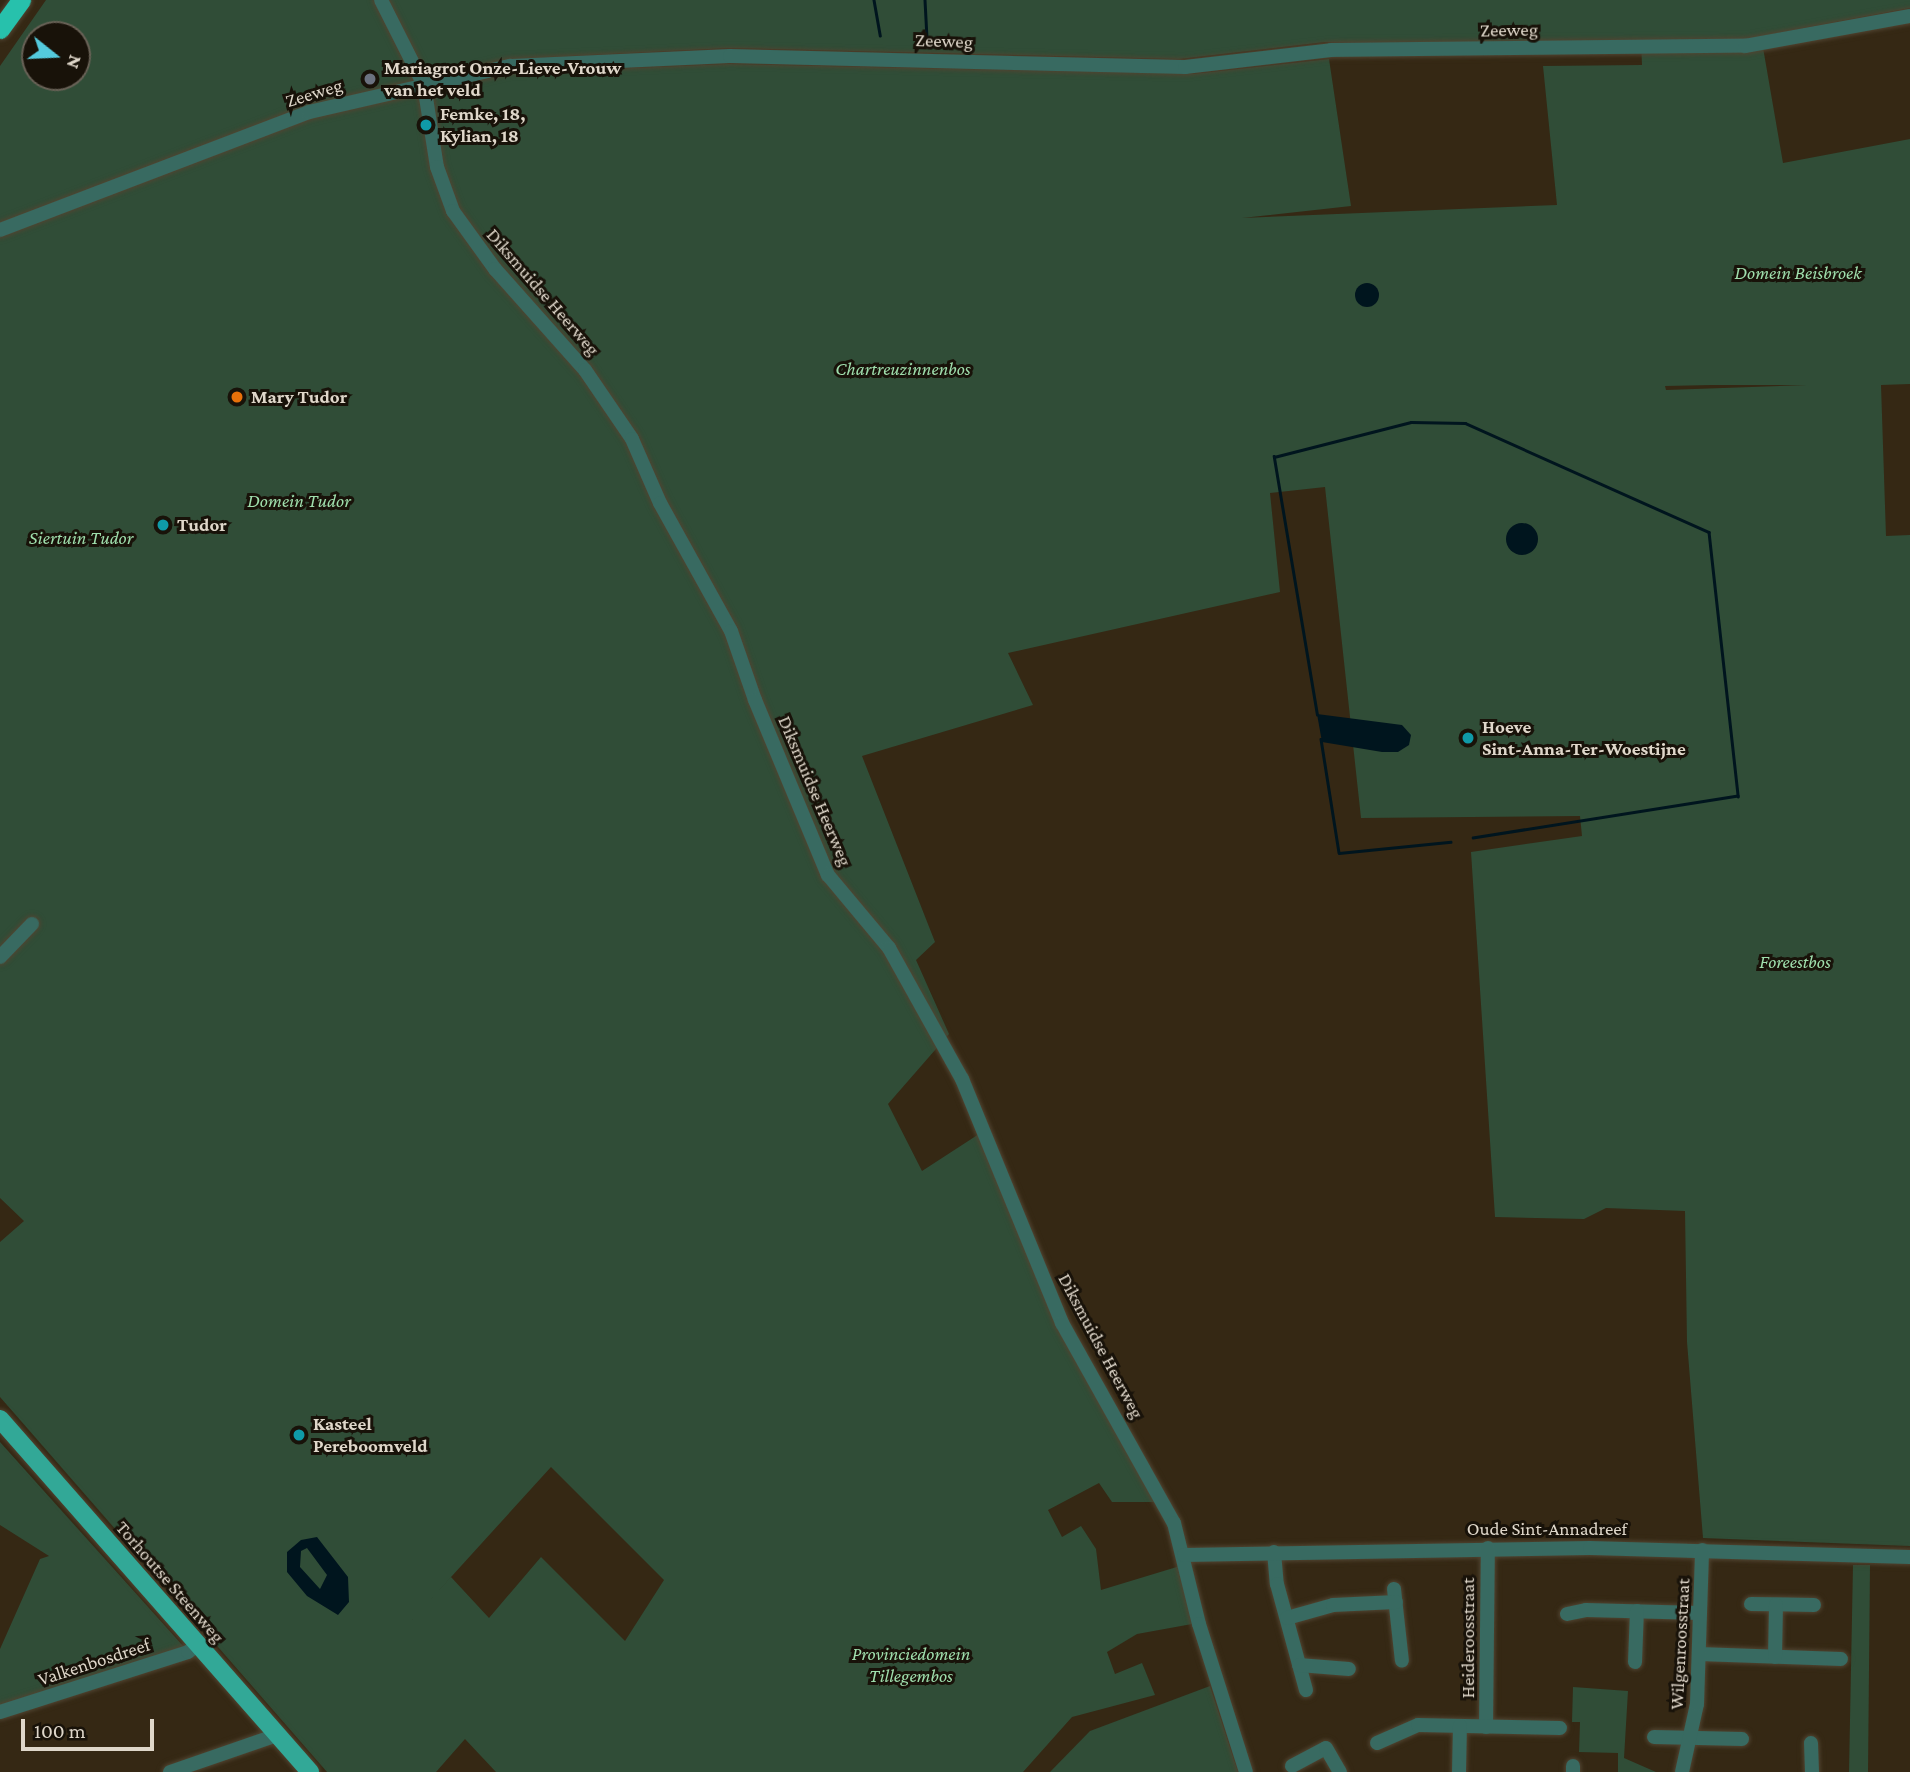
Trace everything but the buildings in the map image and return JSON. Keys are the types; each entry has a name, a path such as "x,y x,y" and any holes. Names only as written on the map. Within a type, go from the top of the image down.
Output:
{"highway":[{"path":"0,29 21,0"}],"main road":[{"name":"Torhoutse Steenweg","path":"0,1419 310,1772"}],"street":[{"name":"Diksmuidse Heerweg","path":"382,0 424,85 436,167 453,211 479,250 585,370 632,439 660,503 731,631 755,700 828,875 888,948 954,1063 1062,1323 1166,1505 1184,1555 1199,1624 1247,1772"},
{"name":"Zeeweg","path":"0,230 309,112 510,66 730,56 1185,66 1331,50 1745,46 1910,16"},
{"path":"0,957 32,924"},
{"name":"Oude Sint-Annadreef","path":"1184,1555 1488,1548 1702,1550 1910,1557"},
{"name":"Heideroosstraat","path":"1486,1727 1488,1548"},
{"name":"Wilgenroosstraat","path":"1682,1772 1691,1741 1699,1654 1702,1550"},
{"path":"1274,1552 1287,1618 1306,1690"},
{"path":"1287,1618 1333,1605 1395,1596 1402,1661"},
{"path":"1751,1604 1814,1605"},
{"path":"1775,1657 1776,1605"},
{"path":"1635,1662 1637,1611"},
{"path":"1567,1614 1637,1611 1700,1613"},
{"name":"Valkenbosdreef","path":"0,1712 187,1652 197,1645"},
{"path":"1699,1654 1841,1659"},
{"path":"1299,1665 1349,1669"},
{"name":"Heideroosstraat","path":"1459,1772 1460,1726"},
{"name":"Heideroosstraat","path":"1377,1743 1410,1727 1560,1728"},
{"path":"170,1772 277,1735"},
{"name":"Wilgenroosstraat","path":"1654,1737 1691,1741 1700,1735 1742,1739"},
{"path":"1811,1743 1812,1772"},
{"path":"1292,1766 1326,1748 1340,1772"}],"green space":[{"path":"46,0 1910,0 1910,8 1761,36 1783,163 1910,139 1910,384 1881,385 1886,536 1910,535 1910,1546 1703,1538 1687,1342 1685,1211 1606,1208 1584,1219 1495,1217 1471,852 1582,836 1580,816 1361,818 1325,487 1270,493 1280,592 1008,653 1033,705 862,756 935,942 916,960 949,1034 888,1104 922,1171 979,1134 1048,1302 1157,1502 1112,1502 1099,1483 1048,1510 1062,1537 1081,1526 1096,1549 1101,1590 1180,1566 1192,1624 1137,1634 1107,1652 1115,1674 1142,1663 1155,1695 1072,1717 1023,1772 496,1772 465,1739 436,1772 327,1772 0,1397 0,1242 24,1221 0,1198 0,66 21,36 21,91 91,91 91,21 31,21","holes":["1325,42 1641,42 1642,65 1543,66 1557,205 1242,218 1351,206 1329,59 1193,74 728,64 512,73 434,91 429,77 510,59 729,48 1179,59","1807,385 1666,390 1665,386","551,1467 664,1580 625,1641 541,1557 489,1618 451,1577"]},
{"path":"0,1442 184,1647 0,1706 0,1649 40,1559 49,1556 0,1525"},
{"path":"1853,1565 1870,1565 1868,1772 1849,1772"},
{"path":"1210,1686 1238,1772 1050,1772 1090,1731"},
{"path":"1573,1687 1628,1691 1624,1758 1656,1772 1618,1772 1618,1753 1579,1752 1580,1722 1572,1722"}],"water":[{"path":"1367,283 1376,286 1379,295 1376,304 1367,307 1358,304 1355,295 1358,286"},
{"path":"1522,523 1533,528 1538,539 1533,550 1522,555 1511,550 1506,539 1511,528"},
{"path":"1317,714 1402,725 1411,735 1409,745 1398,752 1382,752 1322,742"},
{"path":"317,1537 348,1577 349,1602 338,1615 307,1596 287,1572 287,1552 301,1540","holes":["307,1548 327,1575 320,1589 300,1567 301,1551"]}],"waterway":[{"path":"874,0 880,35"},
{"path":"925,0 927,36"},
{"path":"1317,715 1274,457 1411,422 1465,423 1709,532 1738,796 1473,838"},
{"path":"1321,739 1339,853 1450,842"}],"place":[{"name":"Mariagrot Onze-Lieve-Vrouw van het veld","path":"370,79"},
{"name":"Femke, 18, Kylian, 18","path":"426,125"},
{"name":"Mary Tudor","path":"237,397"},
{"name":"Tudor","path":"163,525"},
{"name":"Hoeve Sint-Anna-Ter-Woestijne","path":"1468,738"},
{"name":"Kasteel Pereboomveld","path":"299,1435"}],"park label":[{"name":"Domein Beisbroek","path":"1798,273"},
{"name":"Chartreuzinnenbos","path":"903,369"},
{"name":"Domein Tudor","path":"299,501"},
{"name":"Siertuin Tudor","path":"81,538"},
{"name":"Foreestbos","path":"1795,962"},
{"name":"Provinciedomein Tillegembos","path":"911,1665"}]}
